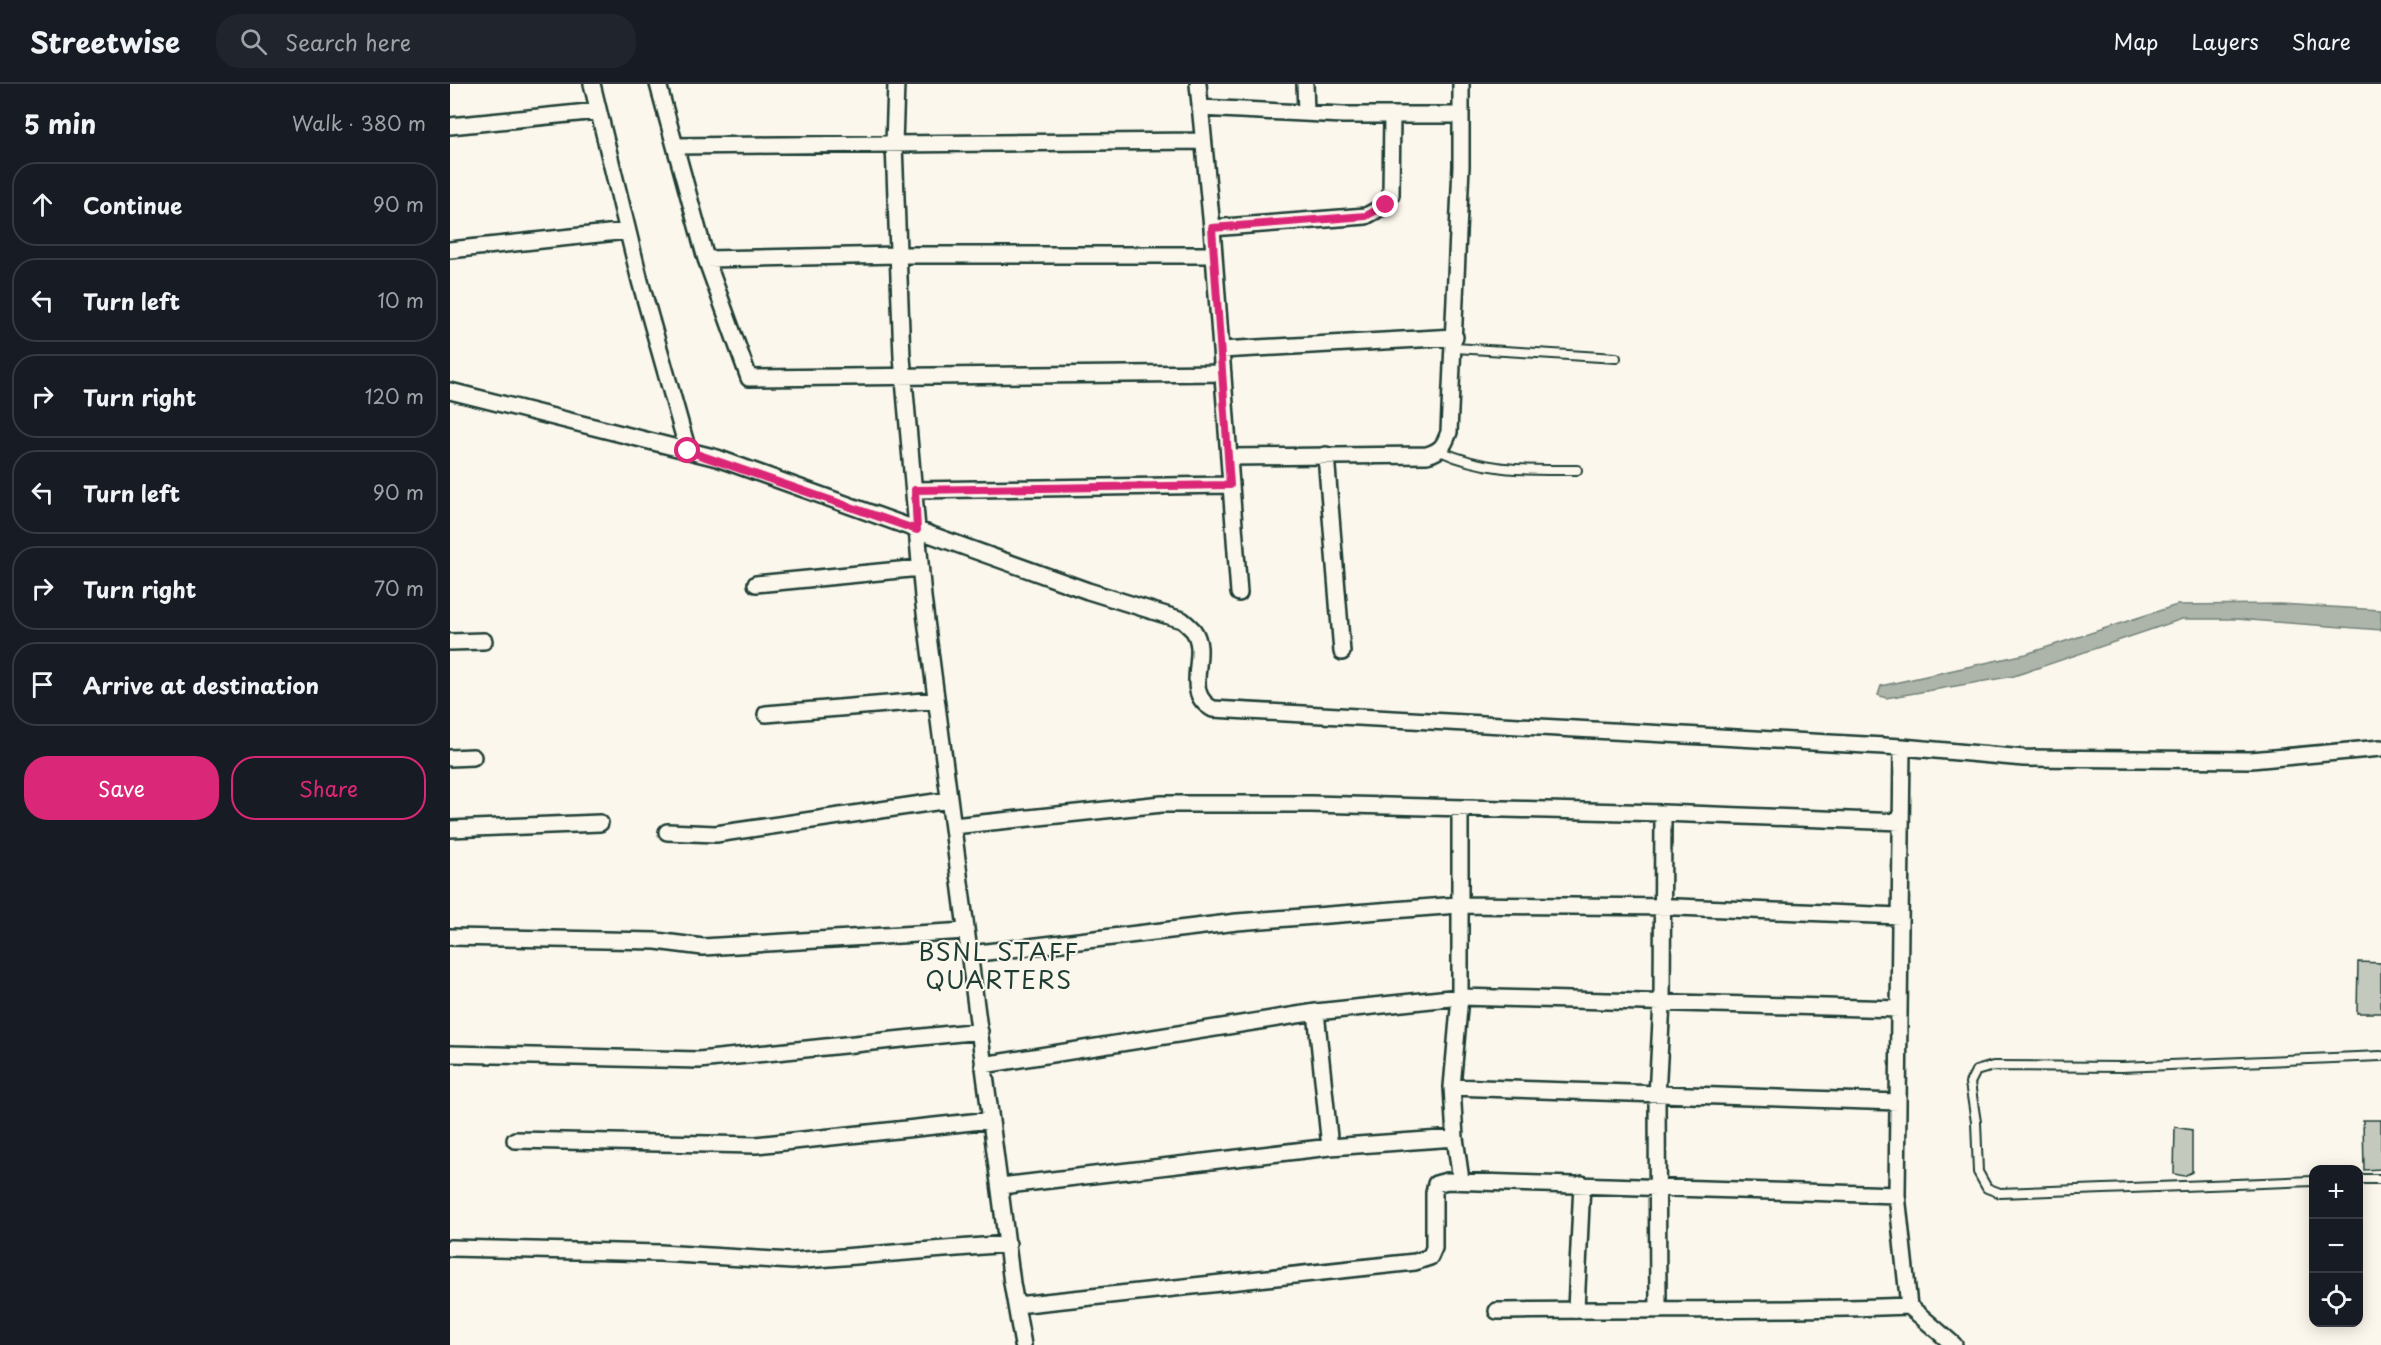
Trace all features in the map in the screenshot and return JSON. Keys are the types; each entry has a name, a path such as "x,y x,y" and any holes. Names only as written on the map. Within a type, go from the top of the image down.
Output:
{"street":[{"path":"592,84 627,231 688,451"},
{"path":"658,84 706,259 749,378 1223,373"},
{"path":"896,84 894,144 898,255 904,376 920,568 991,1120 1023,1345"},
{"path":"1198,84 1212,228 1239,593"},
{"path":"1305,84 1306,112"},
{"path":"1229,457 1427,455 1440,451 1449,432 1455,342 1461,84"},
{"path":"1200,108 1392,115 1461,115"},
{"path":"450,126 598,111"},
{"path":"1212,228 1345,218 1377,211 1386,205 1391,195 1392,115"},
{"path":"675,146 1203,141"},
{"path":"450,250 627,231"},
{"path":"706,259 898,255 1214,255"},
{"path":"1221,350 1455,342"},
{"path":"450,391 688,451 1088,591 1182,620 1195,632 1198,650 1197,688 1200,698 1203,704 1213,709 1902,747 2024,758 2239,760 2381,748"},
{"path":"1326,455 1342,652"},
{"path":"915,490 1230,485"},
{"path":"756,584 920,568"},
{"path":"450,642 484,641"},
{"path":"766,714 936,700"},
{"path":"1902,747 1897,1195 1909,1306 1954,1345"},
{"path":"450,758 473,757"},
{"path":"667,832 717,834 949,800"},
{"path":"953,826 1162,804 1311,804 1901,822"},
{"path":"1460,810 1458,905 1460,997 1452,1087 1455,1138 1461,1180"},
{"path":"1658,1308 1657,1096 1662,1002 1663,813"},
{"path":"450,829 600,823"},
{"path":"970,954 1238,922 1458,905 1663,907 1900,916"},
{"path":"450,937 656,941 703,947 966,930"},
{"path":"984,1065 1316,1012 1460,997 1899,1010"},
{"path":"1316,1012 1330,1147"},
{"path":"450,1054 657,1060 749,1056 797,1048 980,1030"},
{"path":"1452,1087 1657,1096 1898,1102"},
{"path":"515,1140 756,1145 991,1120"},
{"path":"1001,1186 1330,1147 1455,1138"},
{"path":"1017,1305 1415,1262 1430,1257 1434,1248 1436,1184 1461,1180 1897,1195"},
{"path":"1576,1309 1582,1184"},
{"path":"450,1248 660,1253 792,1261 1008,1244"},
{"path":"1497,1311 1658,1308 1819,1310 1909,1306"}],"lane":[{"path":"1455,342 1616,358"},
{"path":"1440,451 1464,462 1488,468 1577,470"},
{"path":"2309,1181 2000,1193 1987,1188 1978,1172 1976,1122 1970,1083 1976,1071 1993,1066 2122,1066 2381,1056"},
{"path":"2363,1179 2381,1179"}],"shaded area":[{"path":"2280,604 2381,610 2381,630 2236,619 2182,619 2014,676 1886,698 1878,695 1881,686 2026,654 2177,605"}],"building":[{"path":"2358,962 2381,963 2381,1013 2357,1013"},
{"path":"2363,1120 2381,1120 2381,1169 2364,1170"},
{"path":"2175,1127 2192,1130 2192,1172 2184,1176 2174,1174"}],"district":[{"name":"BSNL STAFF QUARTERS","path":"999,965"}],"route":[{"path":"688,451 717,459 917,530 915,490 1230,485 1212,228 1366,216 1386,205"}]}
